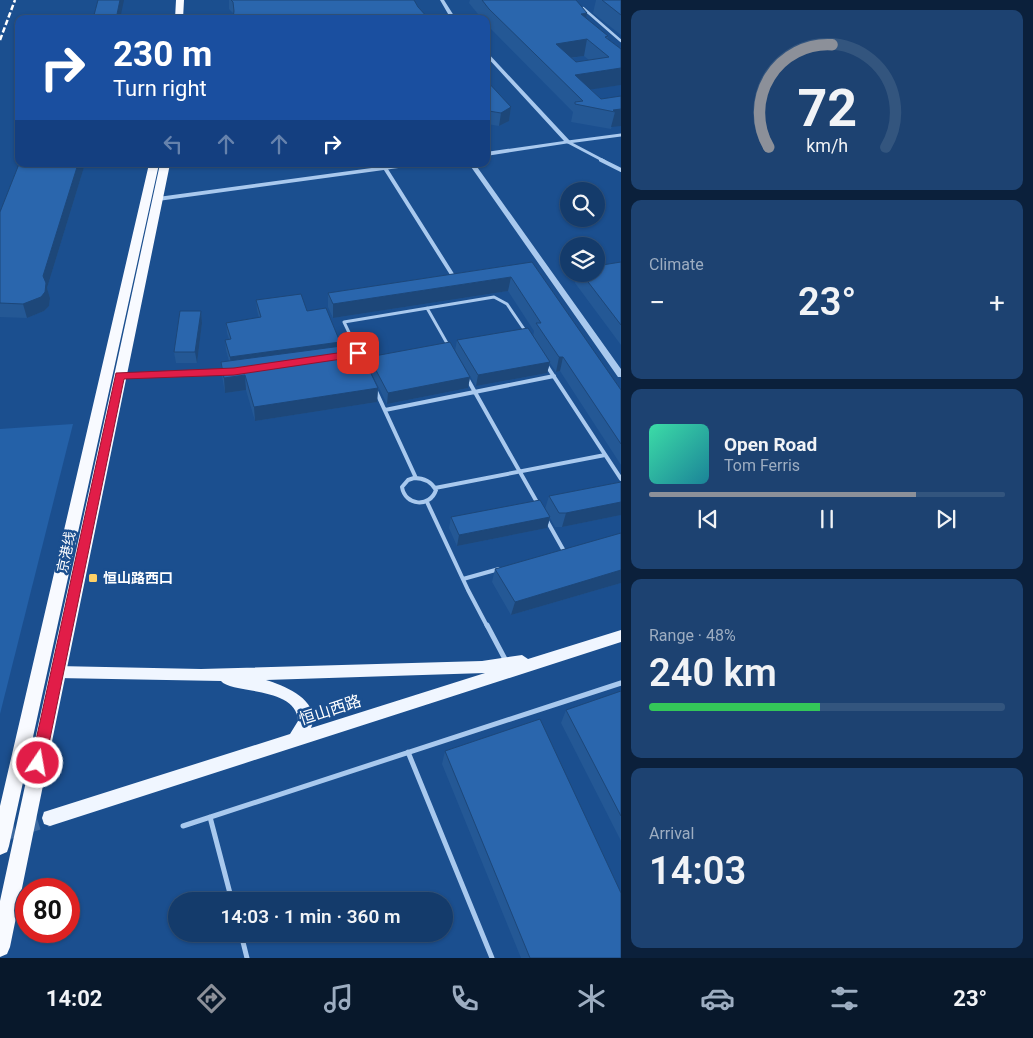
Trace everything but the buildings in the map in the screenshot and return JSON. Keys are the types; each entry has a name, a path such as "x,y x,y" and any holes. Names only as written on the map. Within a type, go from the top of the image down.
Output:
{"highway":[{"path":"180,0 180,15"},
{"path":"188,9 189,0"},
{"name":"京港线","path":"0,846 153,167"},
{"name":"京港线","path":"0,947 164,167"}],"main road":[{"name":"恒山西路","path":"50,818 620,636"},
{"path":"57,672 201,675 482,666 556,657"},
{"path":"201,675 262,684 284,692 303,710 306,719 304,727 295,740"}],"street":[{"path":"442,0 451,15"},
{"path":"490,57 568,142 620,170"},
{"path":"490,153 620,135"},
{"path":"158,199 393,167"},
{"path":"474,167 620,375"},
{"path":"386,168 455,279"}],"lane":[{"path":"584,8 620,41"},
{"path":"362,362 344,322 494,297 507,304 528,336"},
{"path":"428,308 451,350"},
{"path":"349,355 358,353"},
{"path":"544,360 620,479"},
{"path":"120,376 234,371"},
{"path":"466,376 564,551"},
{"path":"385,410 554,376"},
{"path":"374,386 416,478"},
{"path":"435,488 605,455"},
{"path":"416,478 426,479 435,488 436,494 427,502 412,502 407,499 402,491 404,483 416,478"},
{"path":"427,502 462,579 507,663"},
{"path":"555,554 574,549"},
{"path":"462,579 509,566"},
{"path":"183,826 620,683"},
{"path":"408,752 492,958"},
{"path":"210,817 230,892"},
{"path":"243,942 247,958"}],"shaded area":[{"path":"73,424 0,714 0,429"}],"tunnel":[{"path":"0,834 50,818"}],"railway":[{"path":"0,40 15,0"}],"place":[{"name":"恒山路西口","path":"93,578"}],"route":[{"path":"38,763 120,376 234,371 358,353"}]}
